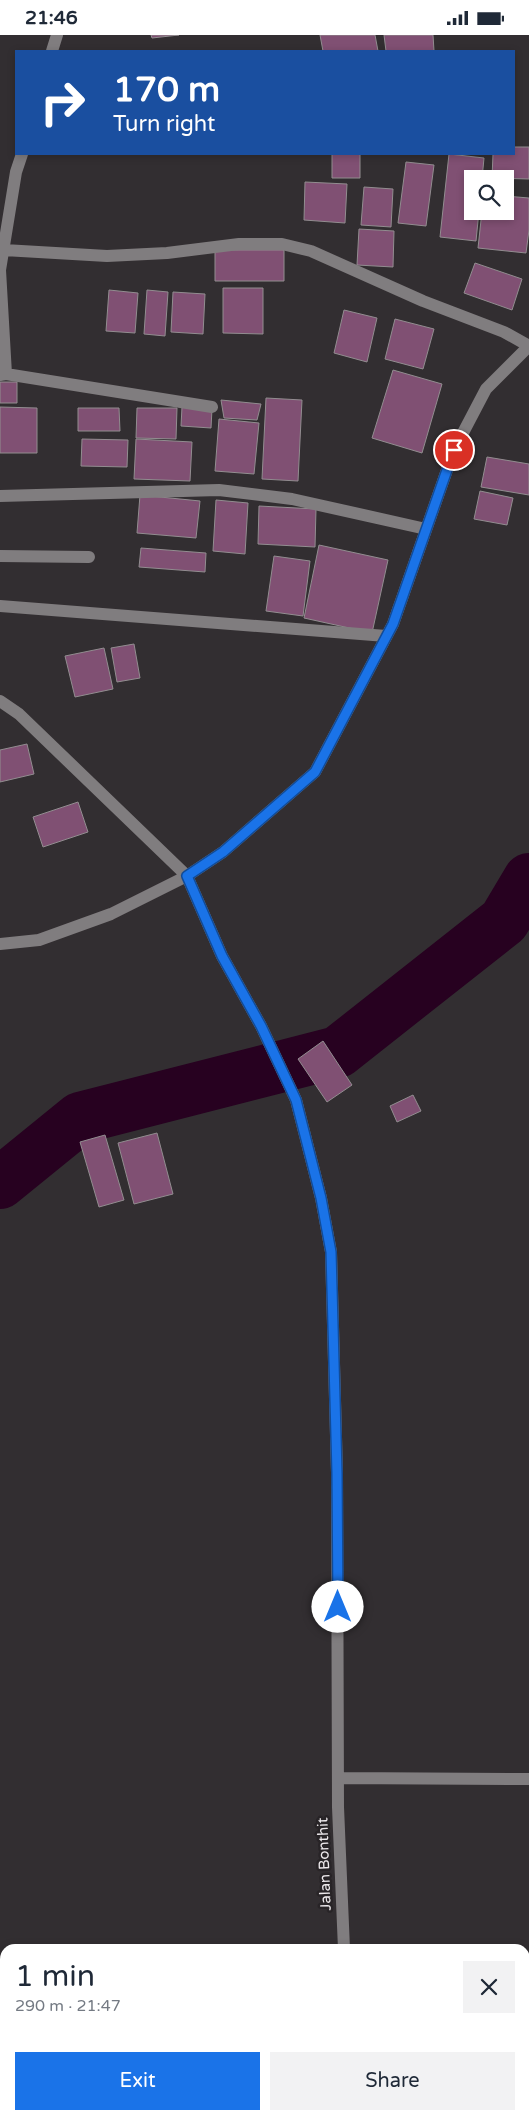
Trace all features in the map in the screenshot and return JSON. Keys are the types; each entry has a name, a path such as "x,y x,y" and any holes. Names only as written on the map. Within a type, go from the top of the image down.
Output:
{"street":[{"path":"52,50 57,35"},
{"path":"22,155 16,172 0,270 3,375 212,407"},
{"path":"0,944 39,940 111,914 187,876 223,852 315,772 393,624 454,450 486,389 529,346 504,332 424,301 311,251 282,244 239,244 167,253 107,256 4,250"},
{"path":"0,496 219,490 292,499 426,529"},
{"path":"0,557 89,557"},
{"path":"0,606 386,637"},
{"path":"0,701 19,714 187,876"},
{"name":"Jalan Bonthit","path":"187,876 222,956 261,1026 296,1100 321,1198 331,1252 337,1473 339,1778 344,1944"},
{"path":"339,1778 529,1779"}],"building":[{"path":"151,35 179,35 152,38"},
{"path":"320,35 375,35 378,50 323,50"},
{"path":"384,35 433,35 434,50 386,50"},
{"path":"515,147 529,147 529,179 514,179 514,170 492,170 493,155 515,155"},
{"path":"332,155 360,155 360,178 332,178"},
{"path":"449,155 484,158 483,170 464,170 464,220 478,220 476,241 440,237"},
{"path":"406,162 434,165 426,226 398,223"},
{"path":"305,182 347,184 345,223 304,220"},
{"path":"364,187 393,189 391,227 361,225"},
{"path":"514,197 529,198 529,230 526,253 478,248 481,220 514,220"},
{"path":"359,229 394,231 393,267 357,265"},
{"path":"215,250 284,250 284,281 215,281"},
{"path":"475,263 522,279 512,310 464,293"},
{"path":"223,288 263,288 263,334 223,333"},
{"path":"109,290 138,293 135,333 106,331"},
{"path":"147,290 168,292 165,336 144,334"},
{"path":"173,292 205,294 203,334 171,332"},
{"path":"344,310 377,318 367,362 334,353"},
{"path":"395,319 434,329 423,369 385,359"},
{"path":"393,370 442,384 422,453 372,438"},
{"path":"0,382 17,382 17,403 0,403"},
{"path":"266,398 302,400 298,481 262,479"},
{"path":"221,400 261,404 257,420 224,418"},
{"path":"0,407 37,408 37,453 0,453"},
{"path":"182,407 212,409 211,428 181,426"},
{"path":"78,408 119,408 120,431 78,431"},
{"path":"137,408 177,408 176,439 136,438"},
{"path":"219,419 259,423 254,474 215,471"},
{"path":"82,439 128,440 127,467 81,466"},
{"path":"136,439 192,442 190,481 134,479"},
{"path":"487,457 529,464 529,495 481,487"},
{"path":"480,491 513,498 507,525 474,519"},
{"path":"140,495 200,501 196,538 137,533"},
{"path":"216,500 248,503 245,554 213,551"},
{"path":"259,506 316,509 315,547 258,544"},
{"path":"319,545 388,560 372,633 304,618"},
{"path":"141,548 206,553 205,572 139,567"},
{"path":"274,556 310,561 303,616 266,611"},
{"path":"134,644 140,678 117,682 111,648"},
{"path":"104,648 113,689 75,697 65,656"},
{"path":"27,744 34,774 0,782 0,750"},
{"path":"78,802 88,832 43,847 33,817"},
{"path":"323,1041 352,1085 327,1102 298,1059"},
{"path":"413,1095 421,1111 397,1122 390,1106"},
{"path":"157,1133 173,1194 134,1204 118,1143"},
{"path":"105,1135 124,1200 99,1207 80,1142"}],"waterway":[{"path":"0,1183 80,1118 338,1052 504,921 529,879"}],"route":[{"path":"338,1607 337,1473 331,1252 321,1198 296,1100 261,1026 222,956 187,876 223,852 315,772 393,624 454,450"}]}
